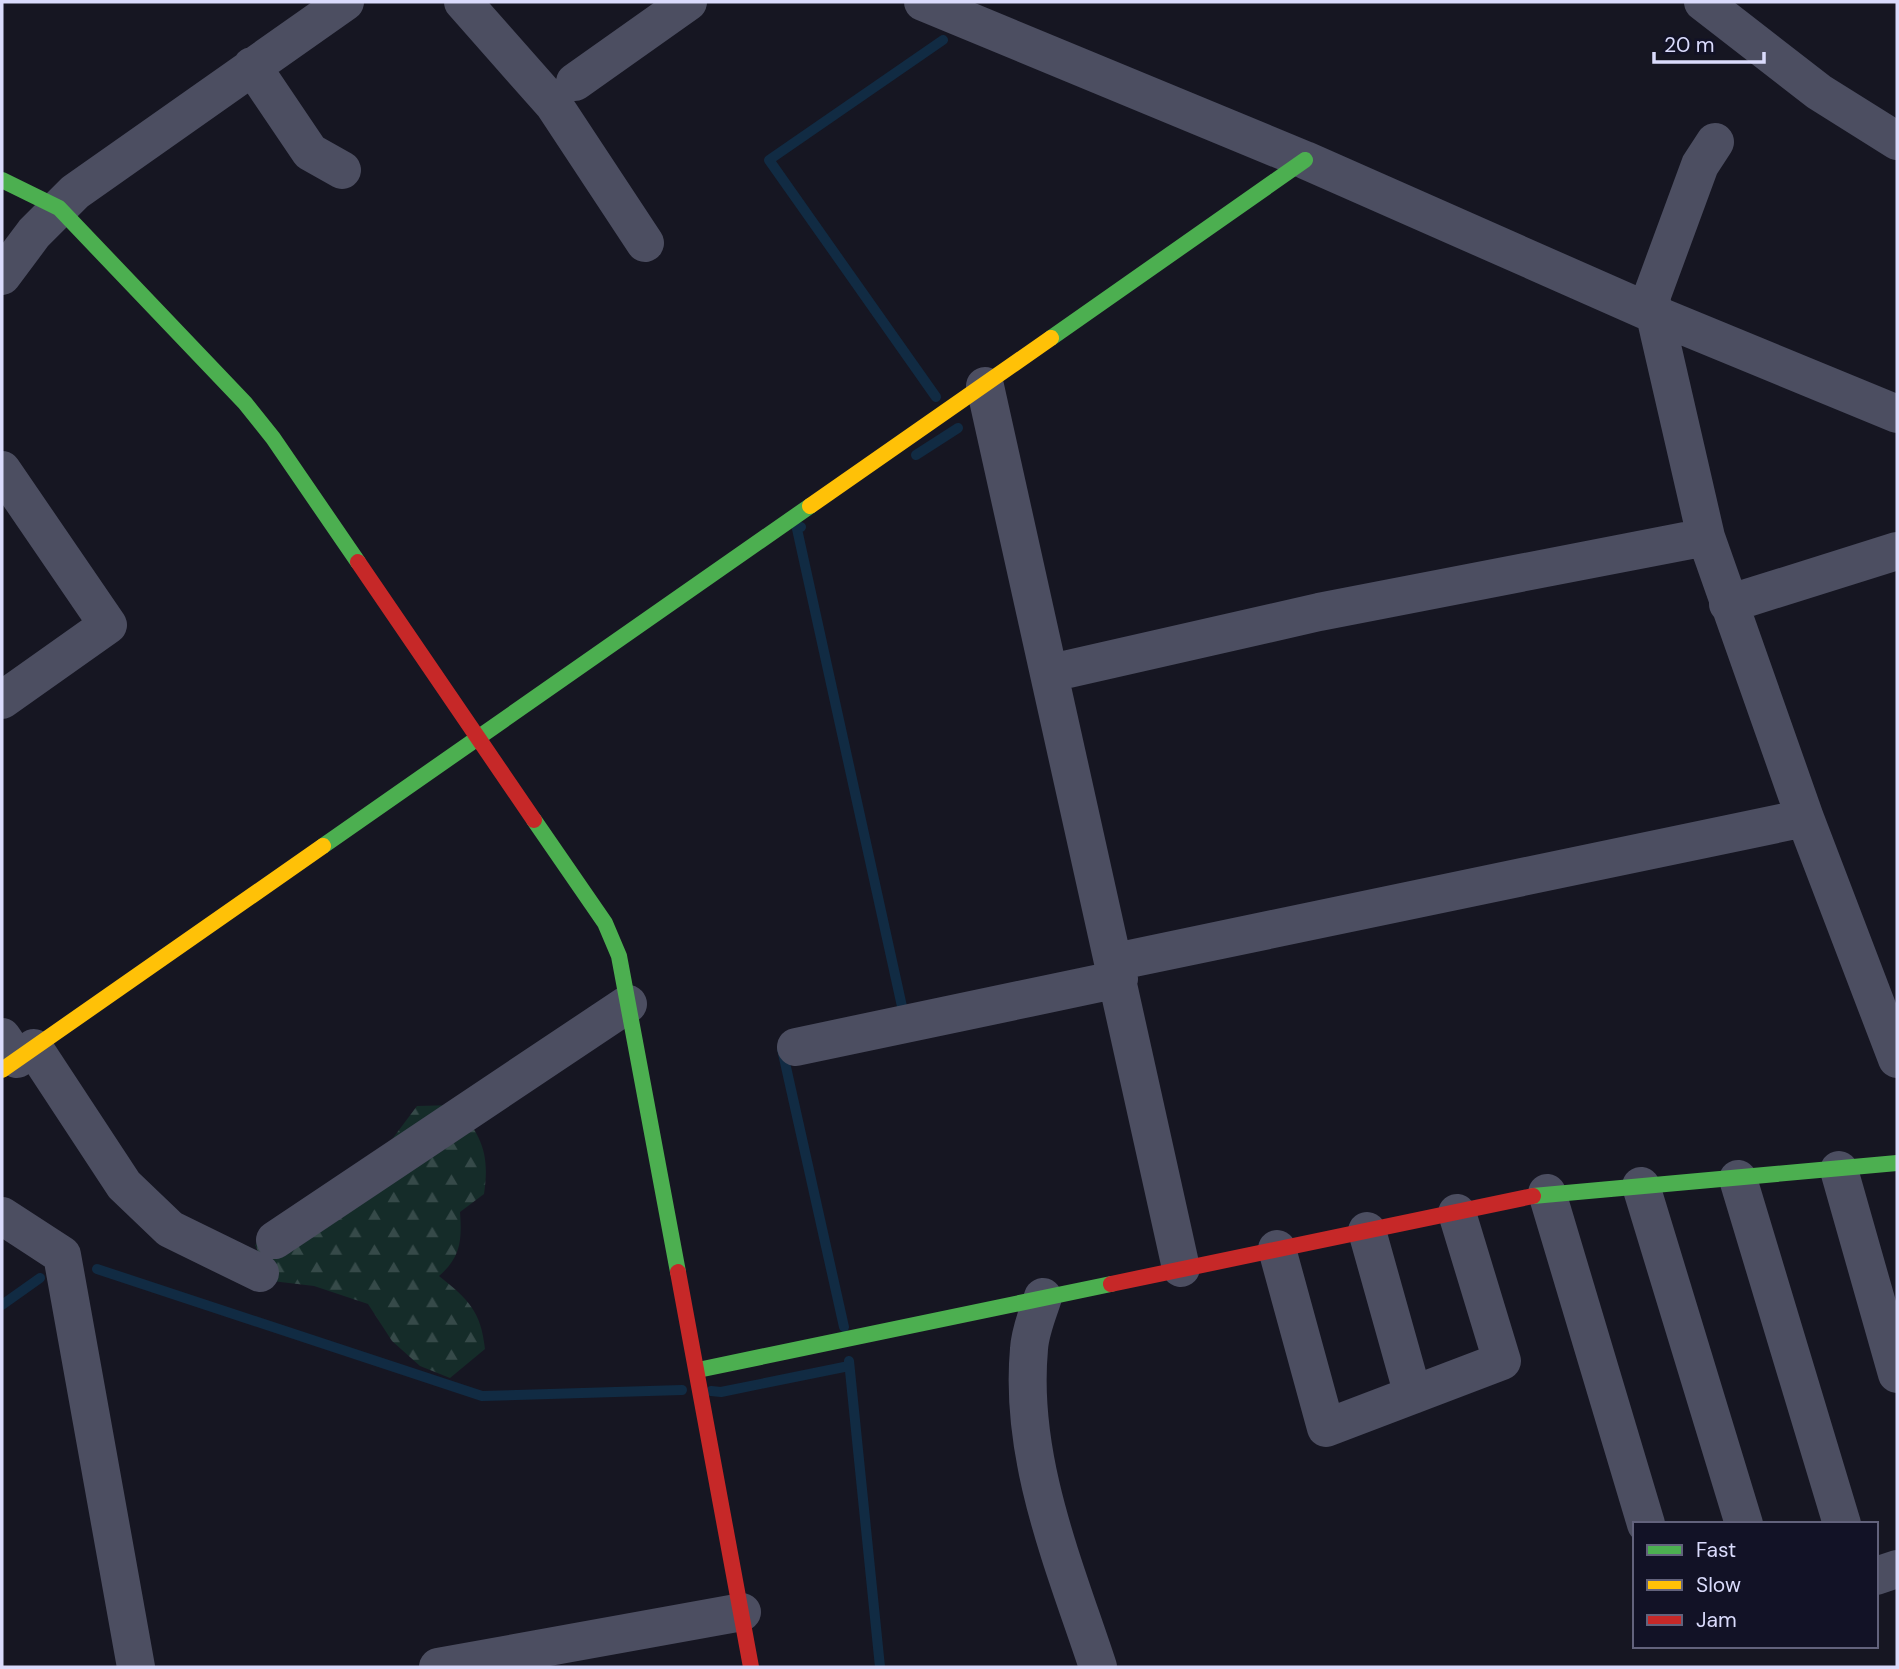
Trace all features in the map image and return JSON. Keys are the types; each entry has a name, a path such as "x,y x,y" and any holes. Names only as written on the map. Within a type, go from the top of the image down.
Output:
{"street":[{"path":"2,276 34,233 75,191 345,2"},
{"path":"463,2 554,105 645,243"},
{"path":"575,82 647,13 688,2"},
{"path":"923,2 1305,160 1654,314 1897,414"},
{"path":"1703,2 1819,92 1897,141"},
{"path":"252,66 310,152 342,170"},
{"path":"1715,142 1700,165 1651,298 1654,314 1706,537 1805,818 1884,985 1897,1059"},
{"path":"628,1004 267,1257 170,1229 124,1185 14,1053 985,386 1305,160"},
{"path":"2,180 59,208 245,403 273,438 605,923 619,956 698,1370 751,1667"},
{"path":"985,386 1051,673 1181,1268"},
{"path":"2,470 108,625 2,700"},
{"path":"1051,673 1332,610 1706,537"},
{"path":"1728,604 1897,551"},
{"path":"796,1047 1117,970 1805,818"},
{"path":"698,1370 1547,1194 1897,1163"},
{"path":"1839,1170 1897,1374"},
{"path":"1738,1179 1841,1522"},
{"path":"1641,1186 1743,1522"},
{"path":"1547,1194 1645,1522"},
{"path":"1277,1249 1326,1428 1502,1361 1457,1213"},
{"path":"2,1216 62,1255 136,1667"},
{"path":"1367,1231 1413,1395"},
{"path":"1043,1297 1029,1346 1026,1408 1038,1483 1098,1667"},
{"path":"1878,1575 1897,1569"},
{"path":"438,1667 741,1612"}],"green space":[{"path":"455,1105 478,1136 485,1156 486,1180 484,1194 460,1212 461,1231 456,1255 439,1276 471,1307 480,1325 485,1349 450,1378 420,1366 392,1341 368,1304 314,1286 272,1281 255,1245 390,1142 417,1106"}],"waterway":[{"path":"936,397 769,160 943,40"},
{"path":"916,455 958,428"},
{"path":"801,527 797,529 903,1011 897,1013"},
{"path":"782,1049 844,1327"},
{"path":"97,1269 482,1396 682,1390"},
{"path":"2,1305 40,1278"},
{"path":"849,1361 880,1667"},
{"path":"711,1391 721,1392 849,1366"}],"traffic: fast":[{"path":"1051,338 1305,160"},
{"path":"2,180 59,208 245,403 273,438 358,562"},
{"path":"323,846 810,506"},
{"path":"534,820 605,923 619,956 678,1272"},
{"path":"1533,1196 1897,1163"},
{"path":"698,1370 1111,1284"}],"traffic: slow":[{"path":"810,506 1051,338"},
{"path":"2,1070 323,846"}],"traffic: jam":[{"path":"358,562 534,820"},
{"path":"1111,1284 1533,1196"},
{"path":"678,1272 751,1667"}]}
